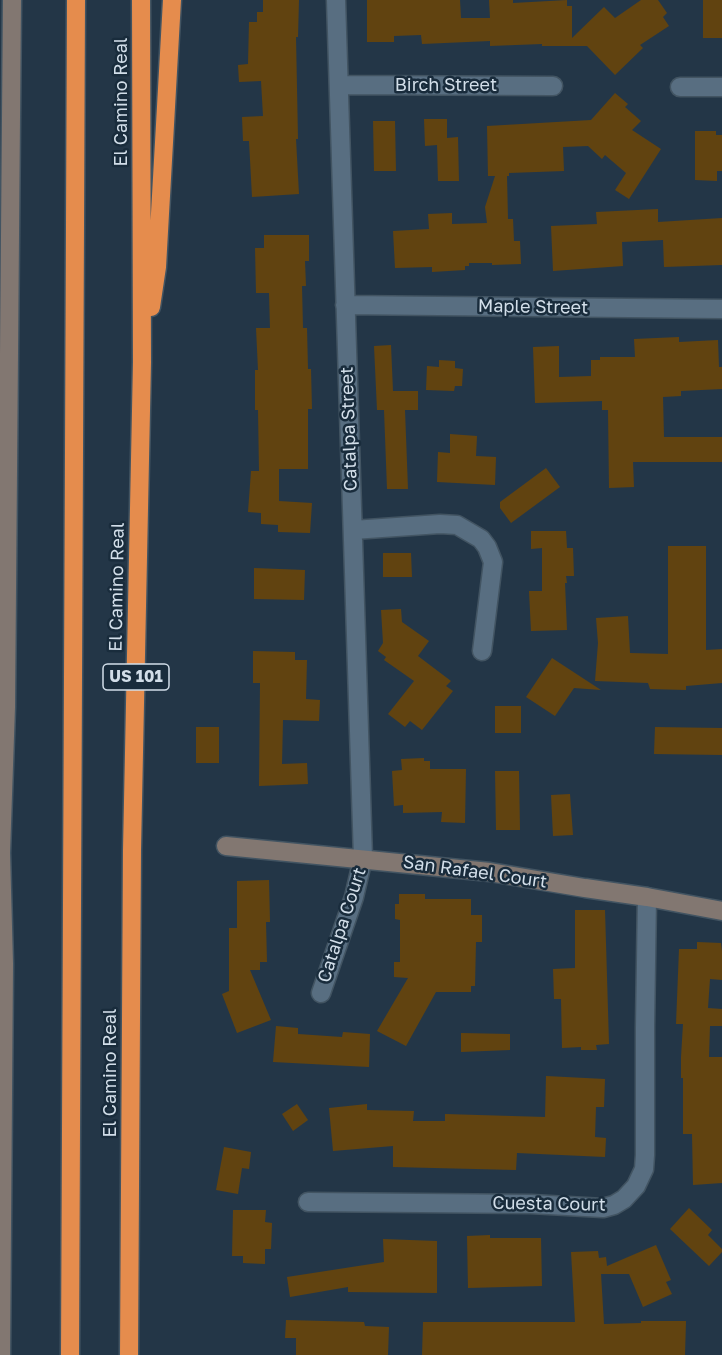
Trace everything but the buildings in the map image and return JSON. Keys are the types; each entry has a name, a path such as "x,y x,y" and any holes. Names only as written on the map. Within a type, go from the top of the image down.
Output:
{"highway":[{"path":"70,1355 76,0"},
{"name":"El Camino Real","path":"129,1355 132,850 142,362 141,0"},
{"path":"142,362 157,267 172,0"}],"street":[{"path":"1,1355 4,964 1,853 6,707 12,0"},
{"name":"Catalpa Street","path":"336,0 363,858"},
{"name":"Birch Street","path":"339,85 553,86"},
{"path":"680,87 722,87"},
{"name":"Maple Street","path":"345,305 722,309"},
{"path":"353,530 457,525 481,539 493,562 482,651"},
{"name":"San Rafael Court","path":"226,846 490,872 722,911"},
{"name":"Catalpa Court","path":"321,993 354,897 363,858"},
{"name":"Cuesta Court","path":"308,1202 531,1204 603,1208 624,1199 636,1186 644,1169 647,897"}]}
